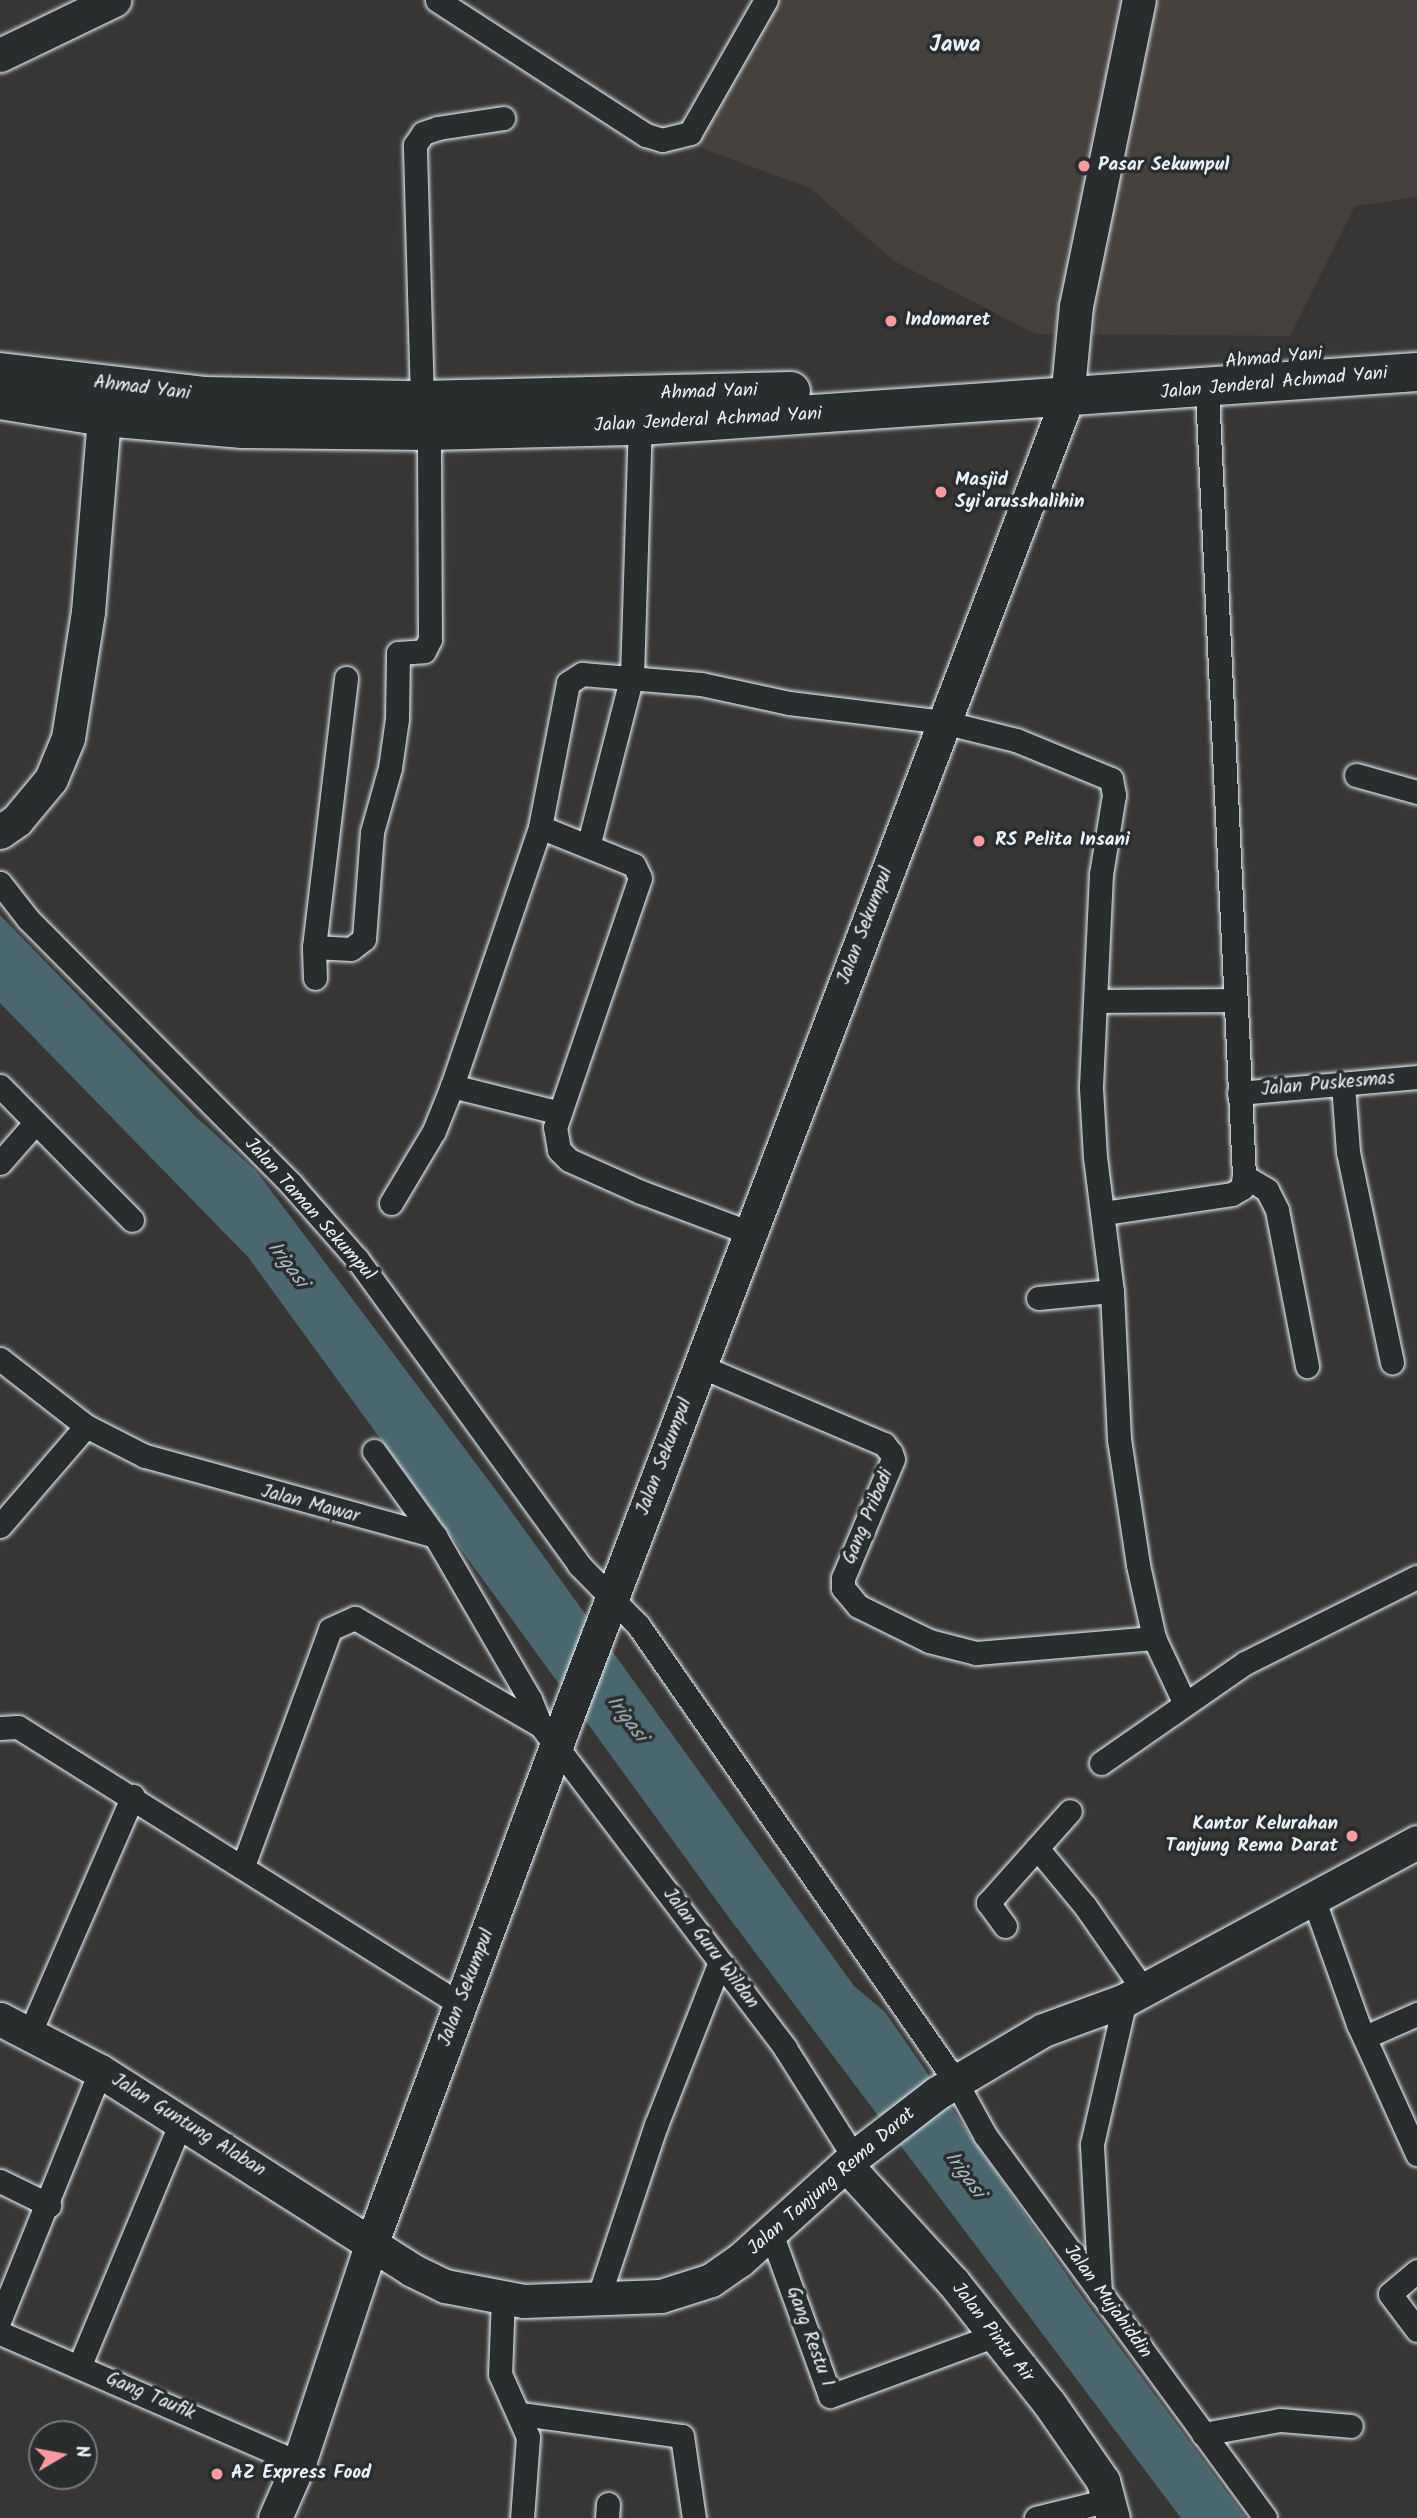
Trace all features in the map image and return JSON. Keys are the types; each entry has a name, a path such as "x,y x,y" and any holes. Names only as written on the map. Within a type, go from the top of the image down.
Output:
{"highway":[{"name":"Ahmad Yani","path":"0,372 204,396 425,416 748,393 1068,388 1417,348"},
{"name":"Jalan Jenderal Achmad Yani","path":"0,400 104,417 242,429 425,416 640,426 1068,388 1207,390 1417,372"}],"street":[{"path":"7,40 66,0"},
{"path":"7,40 114,0"},
{"path":"437,0 646,135 662,140 690,133 766,0"},
{"name":"Jalan Sekumpul","path":"275,2518 299,2463 372,2242 460,2004 556,1729 607,1611 1068,388 1076,306 1139,0"},
{"path":"314,947 351,949 364,939 372,832 390,768 397,719 397,661 405,649 424,651 430,639 415,145 423,133 438,128 503,118"},
{"path":"1104,1213 1231,1194 1242,1188 1244,1176 1207,390"},
{"path":"0,832 51,779 68,738 88,612 104,417"},
{"path":"589,844 632,676 640,426"},
{"path":"391,1203 434,1131 452,1086 540,827 568,683 582,674 632,676 701,684 789,704 943,722 1016,740 1111,779 1114,795 1101,874 1099,1001 1091,1088 1112,1292 1119,1439 1154,1638 1185,1704"},
{"path":"315,978 314,947 346,678"},
{"path":"1356,775 1417,792"},
{"path":"540,827 589,844 634,865 639,885 560,1113 555,1138 569,1160 750,1233"},
{"name":"Jalan Taman Sekumpul","path":"0,883 28,919 291,1184 357,1259 579,1565 607,1611 646,1637 946,2088"},
{"path":"1099,1001 1234,1000"},
{"name":"Jalan Puskesmas","path":"1239,1093 1417,1077"},
{"path":"1343,1084 1348,1152 1392,1362"},
{"path":"0,1086 132,1220"},
{"path":"452,1086 560,1113"},
{"path":"0,1163 35,1123"},
{"path":"1244,1176 1267,1189 1277,1210 1307,1366"},
{"path":"1038,1298 1112,1292"},
{"name":"Jalan Mawar","path":"0,1359 86,1426 145,1457 435,1536"},
{"name":"Gang Pribadi","path":"700,1366 884,1444 891,1453 894,1460 843,1578 843,1588 858,1606 929,1641 976,1653 1154,1638"},
{"path":"0,1526 86,1426"},
{"path":"374,1451 435,1536 530,1699 556,1729"},
{"path":"1101,1763 1245,1663 1417,1577"},
{"path":"243,1866 330,1629 355,1618 556,1729"},
{"path":"0,1728 18,1727 133,1796 460,2004"},
{"name":"Jalan Guru Wildan","path":"556,1729 720,1962 785,2048 854,2157"},
{"path":"29,2037 133,1796"},
{"path":"1005,1926 988,1903 1070,1811"},
{"name":"Jalan Tanjung Rema Darat","path":"372,2242 412,2270 444,2286 503,2297 597,2302 682,2293 721,2274 771,2233 854,2157 946,2088 1043,2030 1134,1994 1312,1895 1417,1842"},
{"path":"1037,1848 1085,1906 1134,1994 1093,2144 1101,2296"},
{"path":"1312,1895 1365,2037 1415,2146"},
{"path":"597,2302 656,2125 720,1962"},
{"path":"1365,2037 1417,2014"},
{"name":"Jalan Guntung Alaban","path":"0,2019 29,2037 100,2071 372,2242"},
{"path":"0,2319 49,2204 100,2071"},
{"name":"Jalan Mujahiddin","path":"946,2088 985,2135 1265,2518"},
{"path":"79,2367 181,2122"},
{"name":"Jalan Pintu Air","path":"854,2157 993,2336 1049,2403 1103,2481 1111,2509"},
{"path":"0,2181 49,2204"},
{"name":"Gang Restu I","path":"771,2233 830,2396 993,2336"},
{"path":"1417,2271 1390,2294 1417,2330"},
{"path":"503,2297 500,2374 507,2397 521,2414 528,2437 522,2518"},
{"name":"Gang Taufik","path":"0,2333 299,2463"},
{"path":"521,2414 682,2436 694,2518"},
{"path":"1203,2434 1280,2420 1351,2426"},
{"path":"1036,2518 1111,2509"}],"shaded area":[{"name":"Pasar Sekumpul","path":"776,0 1417,0 1417,197 1355,206 1290,336 1036,334 894,261 810,188 690,144"}],"water":[{"name":"Irigasi","path":"0,915 196,1117 257,1172 495,1489 854,1986 885,2012 1075,2287 1246,2518 1181,2518 730,1919 248,1257 0,1003"}],"place":[{"name":"Pasar Sekumpul","path":"1084,166"},
{"name":"Indomaret","path":"891,321"},
{"name":"Masjid Syi'arusshalihin","path":"941,492"},
{"name":"RS Pelita Insani","path":"979,841"},
{"name":"Kantor Kelurahan Tanjung Rema Darat","path":"1352,1836"},
{"name":"AZ Express Food","path":"217,2474"}],"district":[{"name":"Jawa","path":"955,45"}]}
